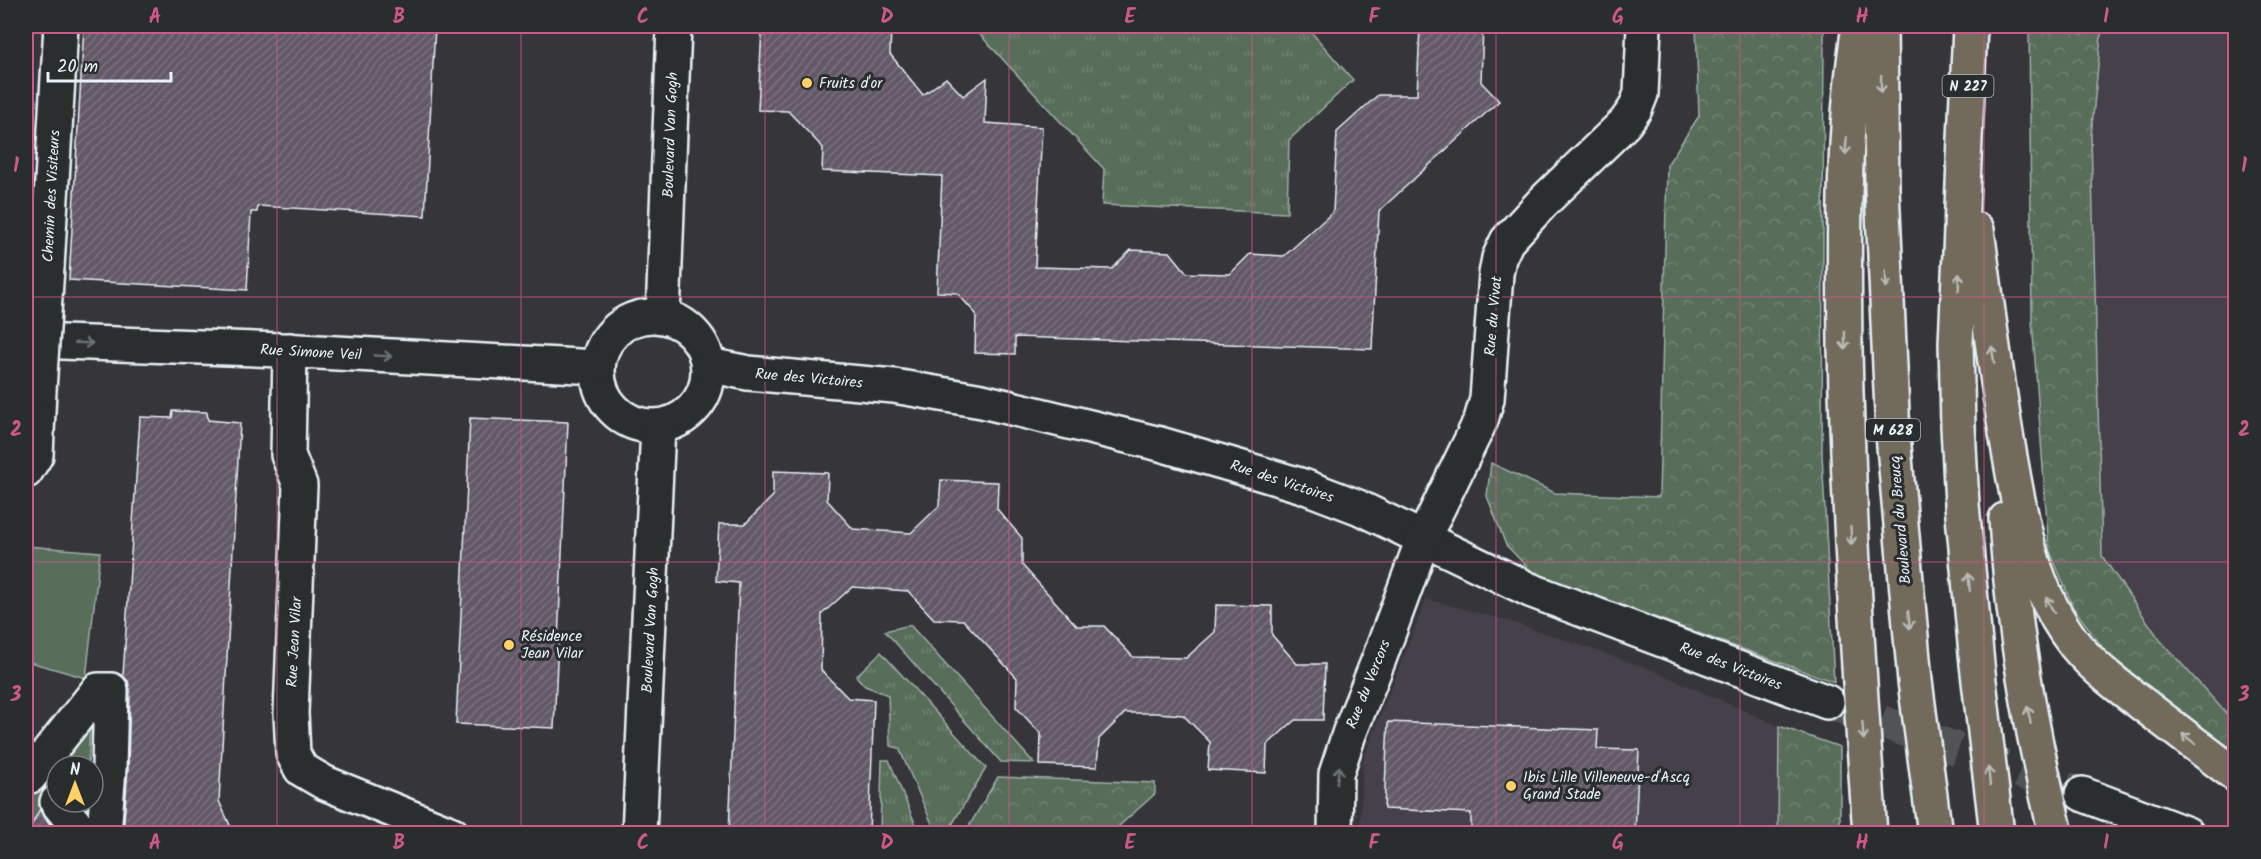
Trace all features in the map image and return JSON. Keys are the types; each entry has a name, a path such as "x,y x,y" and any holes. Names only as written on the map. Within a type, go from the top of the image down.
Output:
{"highway":[{"path":"1859,26 1853,66 1844,170 1845,305 1851,537 1870,834"},
{"name":"Boulevard du Breucq","path":"1880,26 1882,188 1893,435 1915,681 1935,834"},
{"name":"N 227","path":"1966,146 1970,26"},
{"path":"1966,146 1998,391 2036,574 2063,628 2078,648 2115,682 2235,775"},
{"path":"1966,146 1956,343 1958,426 1963,517 1977,664 1997,834"},
{"path":"1998,391 2007,535 2022,680 2056,834"}],"street":[{"name":"Chemin des Visiteurs","path":"26,471 36,455 61,26"},
{"name":"Boulevard Van Gogh","path":"663,317 674,26"},
{"name":"Rue du Vivat","path":"1423,539 1481,420 1487,399 1499,258 1507,241 1543,202 1624,123 1635,109 1641,94 1644,26"},
{"path":"663,317 680,323 694,334 703,348 708,365 705,390 696,405 683,418 658,426 624,419 611,407 602,393 597,367 605,343 623,324 639,318 663,317"},
{"name":"Rue Simone Veil","path":"26,339 290,350 597,367"},
{"name":"Rue Jean Vilar","path":"290,350 288,455 300,485 291,713 293,754 301,769 325,783 452,834"},
{"name":"Rue des Victoires","path":"708,365 748,373 862,382 923,390 982,401 1160,444 1303,486 1358,507 1530,590 1827,702"},
{"name":"Boulevard Van Gogh","path":"639,834 658,426"},
{"name":"Rue du Vercors","path":"1335,834 1336,774 1357,711 1379,659 1423,539"},
{"path":"84,834 44,789 99,690 111,690 104,834"},
{"path":"2082,794 2187,834"}],"shaded area":[{"path":"2102,26 2235,26 2235,723 2160,640 2102,556 2091,136"},
{"path":"1426,599 1509,621 1650,669 1779,726 1778,833 1360,834 1363,760"}],"green space":[{"path":"972,26 1306,26 1353,80 1289,140 1287,213 1102,205 1104,169"},
{"path":"1696,26 1824,26 1822,454 1834,682 1534,574 1506,545 1487,496 1491,463 1555,493 1659,497 1667,165 1699,116"},
{"path":"2029,26 2102,26 2091,136 2102,556 2160,640 2235,723 2235,757 2116,666 2073,607 2049,549 2032,320"},
{"path":"26,546 100,552 86,678 26,661"},
{"path":"910,625 1034,763 1001,762 885,631"},
{"path":"881,652 986,768 947,833 936,833 899,748 890,746 888,695 865,686 856,676"},
{"path":"1779,726 1840,747 1840,833 1778,833"},
{"path":"90,727 89,754 61,754"},
{"path":"882,760 889,760 919,833 880,833"},
{"path":"45,768 45,802 31,833 26,834 26,786"},
{"path":"998,777 1155,783 1155,794 1111,833 965,833"}],"building":[{"path":"84,26 435,26 425,216 258,206 257,212 251,212 247,290 69,280"},
{"path":"762,26 891,26 890,54 923,95 946,78 963,96 987,78 985,123 1042,127 1035,267 1112,269 1131,250 1170,252 1187,273 1230,274 1250,254 1284,256 1333,212 1337,132 1378,95 1417,95 1420,26 1483,26 1481,82 1499,101 1379,211 1372,349 1015,337 1015,354 975,353 976,314 957,293 937,292 942,176 822,171 823,148 788,111 758,110"},
{"path":"173,411 207,412 208,420 240,423 219,801 234,834 123,834 128,769 130,690 128,681 123,676 140,417 172,418"},
{"name":"Résidence Jean Vilar","path":"470,418 568,422 554,728 456,724"},
{"path":"773,471 828,473 827,500 853,529 911,533 939,506 941,480 998,482 997,509 1022,538 1022,565 1077,626 1104,626 1133,657 1186,658 1215,632 1216,605 1272,606 1272,635 1297,664 1325,664 1323,720 1295,720 1267,745 1266,773 1208,770 1210,742 1183,715 1157,713 1125,713 1099,739 1097,767 1040,765 1041,734 1016,707 1017,678 963,620 934,619 908,591 852,587 822,614 821,670 848,698 874,700 869,834 729,834 739,583 716,581 719,524 745,524 773,496"},
{"name":"Ibis Lille Villeneuve-d'Ascq Grand Stade","path":"1388,722 1598,730 1597,749 1639,750 1635,834 1471,834 1471,813 1384,809"},
{"path":"40,809 42,814 58,834 27,834"}],"tunnel":[{"path":"1835,705 2082,794"}],"place":[{"name":"Fruits d'or","path":"807,83"},
{"name":"Résidence Jean Vilar","path":"509,645"},
{"name":"Ibis Lille Villeneuve-d'Ascq Grand Stade","path":"1511,786"}]}
